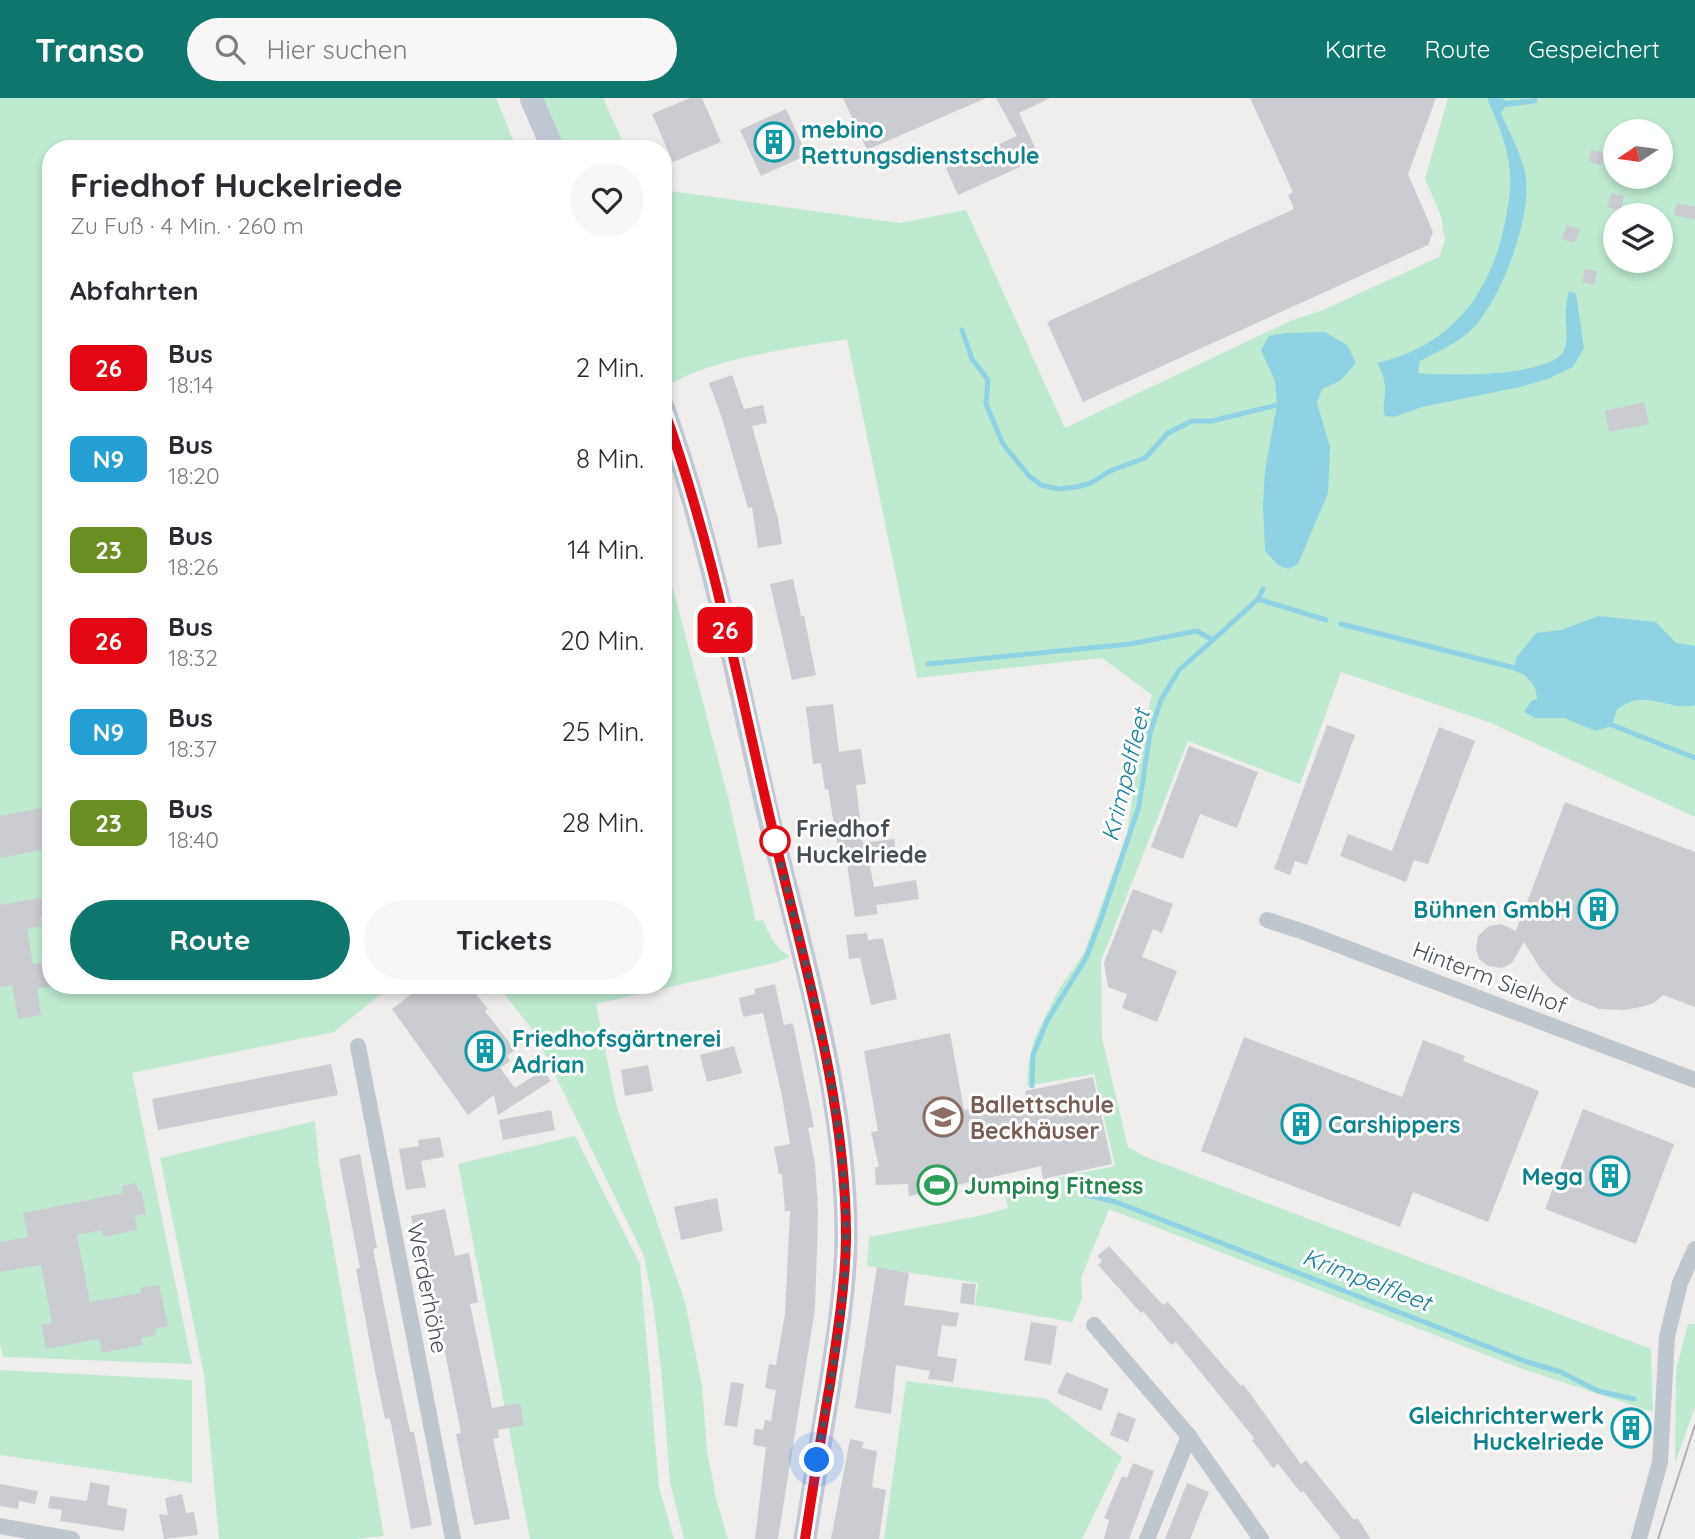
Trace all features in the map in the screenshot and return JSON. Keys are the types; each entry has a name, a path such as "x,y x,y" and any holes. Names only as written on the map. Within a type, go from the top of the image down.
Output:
{"street":[{"path":"531,98 549,140"},
{"path":"672,434 691,490 712,573 803,958 838,1133 846,1238 843,1302 805,1539"},
{"name":"Hinterm Sielhof","path":"1267,920 1695,1080"},
{"name":"Werderhöhe","path":"358,1046 450,1538"},
{"path":"1639,1539 1660,1462 1667,1337 1680,1283 1695,1249"},
{"path":"1094,1325 1189,1436 1261,1539"},
{"path":"1147,1539 1189,1436"},
{"path":"0,1526 72,1539"}],"green space":[{"path":"0,98 496,98 513,140 42,140 42,994 381,994 334,1032 132,1073 192,1364 3,1357 0,1344"},
{"path":"540,98 603,98 622,140 557,140"},
{"path":"1448,98 1695,98 1695,817 1491,723 1341,672 1300,784 1188,741 1101,961 1102,1038 1128,1147 1146,1157 1651,1349 1653,1412 1520,1368 1109,1209 1081,1278 1082,1299 1072,1322 975,1305 978,1283 867,1266 869,1237 1008,1208 1003,1188 1115,1166 1094,1074 1027,1086 1028,1065 1035,1037 1059,989 1084,953 1127,834 1143,727 1152,695 1102,658 917,678 847,339 728,362 672,383 672,191 899,223 966,210 1065,428 1290,321 1323,310 1439,257 1445,240 1441,216 1425,179"},
{"path":"672,585 729,801 756,921 763,920 777,946 790,956 778,962 672,986"},
{"path":"504,994 639,994 596,1004 617,1108 685,1302 702,1386 707,1451 717,1502 728,1539 684,1539 670,1482 662,1379 644,1256 533,1030"},
{"path":"315,1121 319,1165 384,1536 356,1539 219,1539 204,1375 160,1158"},
{"path":"575,1136 640,1264 659,1487 674,1539 530,1539 458,1164"},
{"path":"1688,1324 1695,1324 1695,1407 1675,1463 1676,1370"},
{"path":"0,1370 192,1380 192,1483 0,1455"},
{"path":"906,1381 1047,1399 1122,1457 1082,1539 884,1539"}],"water":[{"path":"1487,98 1507,101 1537,98 1537,103 1505,107 1501,113 1519,153 1526,178 1524,214 1519,235 1504,277 1484,314 1462,338 1420,361 1418,373 1497,373 1520,370 1556,359 1566,345 1566,303 1569,291 1576,294 1584,348 1573,367 1550,378 1520,387 1422,407 1394,417 1385,416 1385,384 1377,363 1426,344 1446,330 1464,313 1478,294 1499,248 1509,200 1510,171 1503,139"},
{"path":"1325,332 1347,345 1356,363 1340,381 1322,389 1317,403 1330,447 1328,493 1298,564 1288,569 1279,566 1265,551 1265,470 1277,405 1275,381 1261,350 1269,336"},
{"path":"1598,616 1656,622 1676,643 1695,646 1695,705 1633,701 1617,709 1612,726 1596,731 1564,718 1535,718 1524,712 1531,701 1537,699 1537,694 1530,681 1515,668 1516,658 1536,633 1561,630"}],"building":[{"path":"690,98 702,98 721,142 673,162 672,140 663,140 652,114"},
{"path":"843,98 986,98 867,150"},
{"path":"996,98 1050,98 1019,113 1040,158 958,195 946,168 1017,136"},
{"path":"1250,98 1436,98 1408,174 1433,232 1428,245 1083,402 1047,322 1294,209 1288,195 1293,192"},
{"name":"mebino Rettungsdienstschule","path":"786,109 807,155 761,176 740,130"},
{"path":"1591,150 1603,153 1602,165 1589,162"},
{"path":"1611,193 1624,196 1622,203 1608,203"},
{"path":"1677,203 1695,207 1695,220 1674,215"},
{"path":"1567,225 1580,229 1575,243 1562,239"},
{"path":"1585,269 1597,271 1594,285 1582,282"},
{"path":"732,375 744,409 763,405 767,423 752,426 778,519 782,544 758,548 752,507 748,508 709,383"},
{"path":"1644,402 1649,424 1609,432 1605,411"},
{"path":"793,579 816,675 792,680 770,584"},
{"path":"833,704 839,752 861,749 866,784 856,785 863,843 894,839 897,858 869,861 874,887 916,880 919,899 876,905 878,914 855,917 847,864 841,865 821,763 813,764 806,707"},
{"path":"1327,725 1355,735 1307,865 1295,861 1290,875 1274,869"},
{"path":"1439,727 1475,741 1428,864 1414,860 1406,882 1340,856 1348,834 1392,851"},
{"path":"1189,746 1258,772 1237,828 1200,814 1183,859 1151,847"},
{"path":"1565,802 1695,852 1695,1007 1663,995 1654,1003 1645,1006 1625,1010 1599,1009 1575,999 1554,984 1524,942 1512,963 1502,968 1488,966 1479,959 1476,949 1478,936 1489,926 1501,924 1516,931"},
{"path":"42,808 42,850 0,858 0,816"},
{"path":"1133,889 1173,904 1162,933 1153,929 1142,957 1177,971 1157,1022 1122,1008 1127,994 1108,987 1104,963"},
{"path":"42,898 42,926 27,929 33,964 42,962 42,988 37,989 41,1015 18,1019 12,985 0,987 0,905"},
{"path":"867,933 868,940 883,938 897,999 871,1005 860,958 849,959 846,935"},
{"path":"775,984 784,1025 793,1023 814,1127 808,1128 815,1163 818,1211 815,1309 778,1539 755,1539 766,1447 753,1445 755,1429 763,1430 765,1420 771,1421 776,1390 765,1388 769,1364 776,1365 785,1314 787,1274 790,1211 785,1211 782,1174 779,1174 774,1147 790,1144 763,1013 743,1017 739,998 755,994 754,989"},
{"name":"Friedhofsgärtnerei Adrian","path":"411,994 476,994 488,1009 485,1011 515,1050 507,1056 510,1061 500,1068 515,1088 543,1070 551,1081 498,1115 494,1095 468,1115 392,1009"},
{"path":"950,1033 964,1110 977,1107 978,1114 1027,1103 1025,1091 1093,1077 1112,1164 1043,1179 1041,1166 909,1196 908,1184 876,1185 875,1167 879,1167 871,1132 878,1131 864,1051"},
{"path":"1244,1037 1402,1097 1423,1040 1465,1056 1463,1061 1539,1091 1488,1222 1413,1192 1400,1227 1201,1151"},
{"path":"734,1046 742,1073 707,1082 700,1055"},
{"path":"331,1064 338,1095 158,1130 152,1099"},
{"path":"648,1065 653,1091 625,1096 621,1070"},
{"name":"Mega","path":"1583,1109 1674,1144 1636,1244 1545,1209"},
{"path":"551,1110 555,1130 503,1140 499,1120"},
{"path":"440,1137 444,1157 421,1161 426,1187 406,1190 399,1149 419,1146 418,1140"},
{"path":"360,1154 377,1248 373,1249 432,1525 411,1529 390,1418 385,1419 377,1381 356,1269 360,1268 339,1159"},
{"path":"136,1183 138,1191 141,1190 146,1214 135,1216 137,1230 103,1237 102,1230 77,1235 90,1302 141,1293 140,1288 159,1285 168,1326 155,1329 156,1335 141,1338 143,1345 102,1353 99,1339 46,1349 41,1325 52,1323 41,1265 0,1272 0,1242 28,1237 23,1213 123,1193 122,1186"},
{"path":"717,1198 723,1231 681,1240 674,1207"},
{"path":"445,1209 455,1256 469,1253 478,1302 470,1304 492,1408 520,1403 524,1425 498,1430 499,1438 493,1439 510,1519 474,1525 456,1434 461,1433 425,1251 419,1252 411,1216"},
{"path":"1109,1246 1163,1305 1168,1302 1241,1386 1243,1384 1301,1464 1306,1460 1354,1520 1357,1518 1371,1539 1341,1539 1278,1464 1273,1468 1252,1440 1254,1438 1176,1342 1171,1345 1143,1311 1141,1313 1098,1265 1102,1261 1097,1256"},
{"path":"877,1267 909,1273 904,1305 959,1313 956,1327 942,1325 937,1356 957,1359 953,1382 928,1379 930,1371 896,1365 891,1414 855,1408"},
{"path":"962,1283 976,1284 974,1305 960,1303"},
{"path":"1031,1322 1057,1326 1051,1365 1024,1360"},
{"path":"1066,1372 1109,1389 1101,1411 1057,1393"},
{"path":"731,1382 744,1384 737,1427 724,1425"},
{"path":"1118,1412 1136,1419 1128,1442 1110,1435"},
{"name":"Gleichrichterwerk Huckelriede","path":"1622,1412 1648,1420 1641,1445 1615,1437"},
{"path":"850,1439 864,1442 862,1448 877,1451 872,1487 886,1490 879,1539 831,1539"},
{"path":"1133,1463 1154,1471 1129,1539 1104,1539 1109,1520 1104,1518 1122,1476 1127,1478"},
{"path":"90,1482 110,1486 107,1505 127,1509 124,1531 60,1521 62,1510 48,1508 50,1496 87,1501"},
{"path":"1187,1483 1209,1492 1190,1539 1165,1539"},
{"path":"0,1484 38,1491 35,1504 19,1501 18,1509 0,1506"},
{"path":"182,1494 186,1513 194,1512 198,1535 164,1539 159,1514 168,1515 165,1498"}],"waterway":[{"path":"962,330 972,359 988,380 986,404 1003,444 1029,476 1041,485 1058,489 1091,483 1110,471 1145,458 1168,433 1192,421 1212,421 1281,402"},
{"path":"928,664 1130,644 1197,631 1213,640 1258,599 1263,589"},
{"path":"1258,599 1326,620"},
{"path":"1341,624 1521,671"},
{"name":"Krimpelfleet","path":"1032,1086 1033,1055 1047,1021 1086,958 1139,806 1150,733 1161,700 1179,670 1213,640"},
{"path":"1607,723 1695,758"},
{"name":"Krimpelfleet","path":"1086,1195 1116,1202 1527,1362 1561,1372 1598,1391 1634,1399"}],"tram line":[{"path":"1658,1539 1695,1425"}],"bus line":[{"name":"26","path":"672,432 691,490 712,573 803,958 838,1133 846,1238 843,1302 805,1539"}],"place":[{"name":"mebino Rettungsdienstschule","path":"774,142"},
{"name":"Friedhof Huckelriede","path":"775,841"},
{"name":"Bühnen GmbH","path":"1598,909"},
{"name":"Friedhofsgärtnerei Adrian","path":"485,1051"},
{"name":"Ballettschule Beckhäuser","path":"943,1117"},
{"name":"Carshippers","path":"1301,1124"},
{"name":"Mega","path":"1610,1176"},
{"name":"Jumping Fitness","path":"937,1185"},
{"name":"Gleichrichterwerk Huckelriede","path":"1631,1428"}],"route":[{"path":"775,841 824,1055 835,1111 842,1173 846,1238 843,1302 817,1460"}]}
